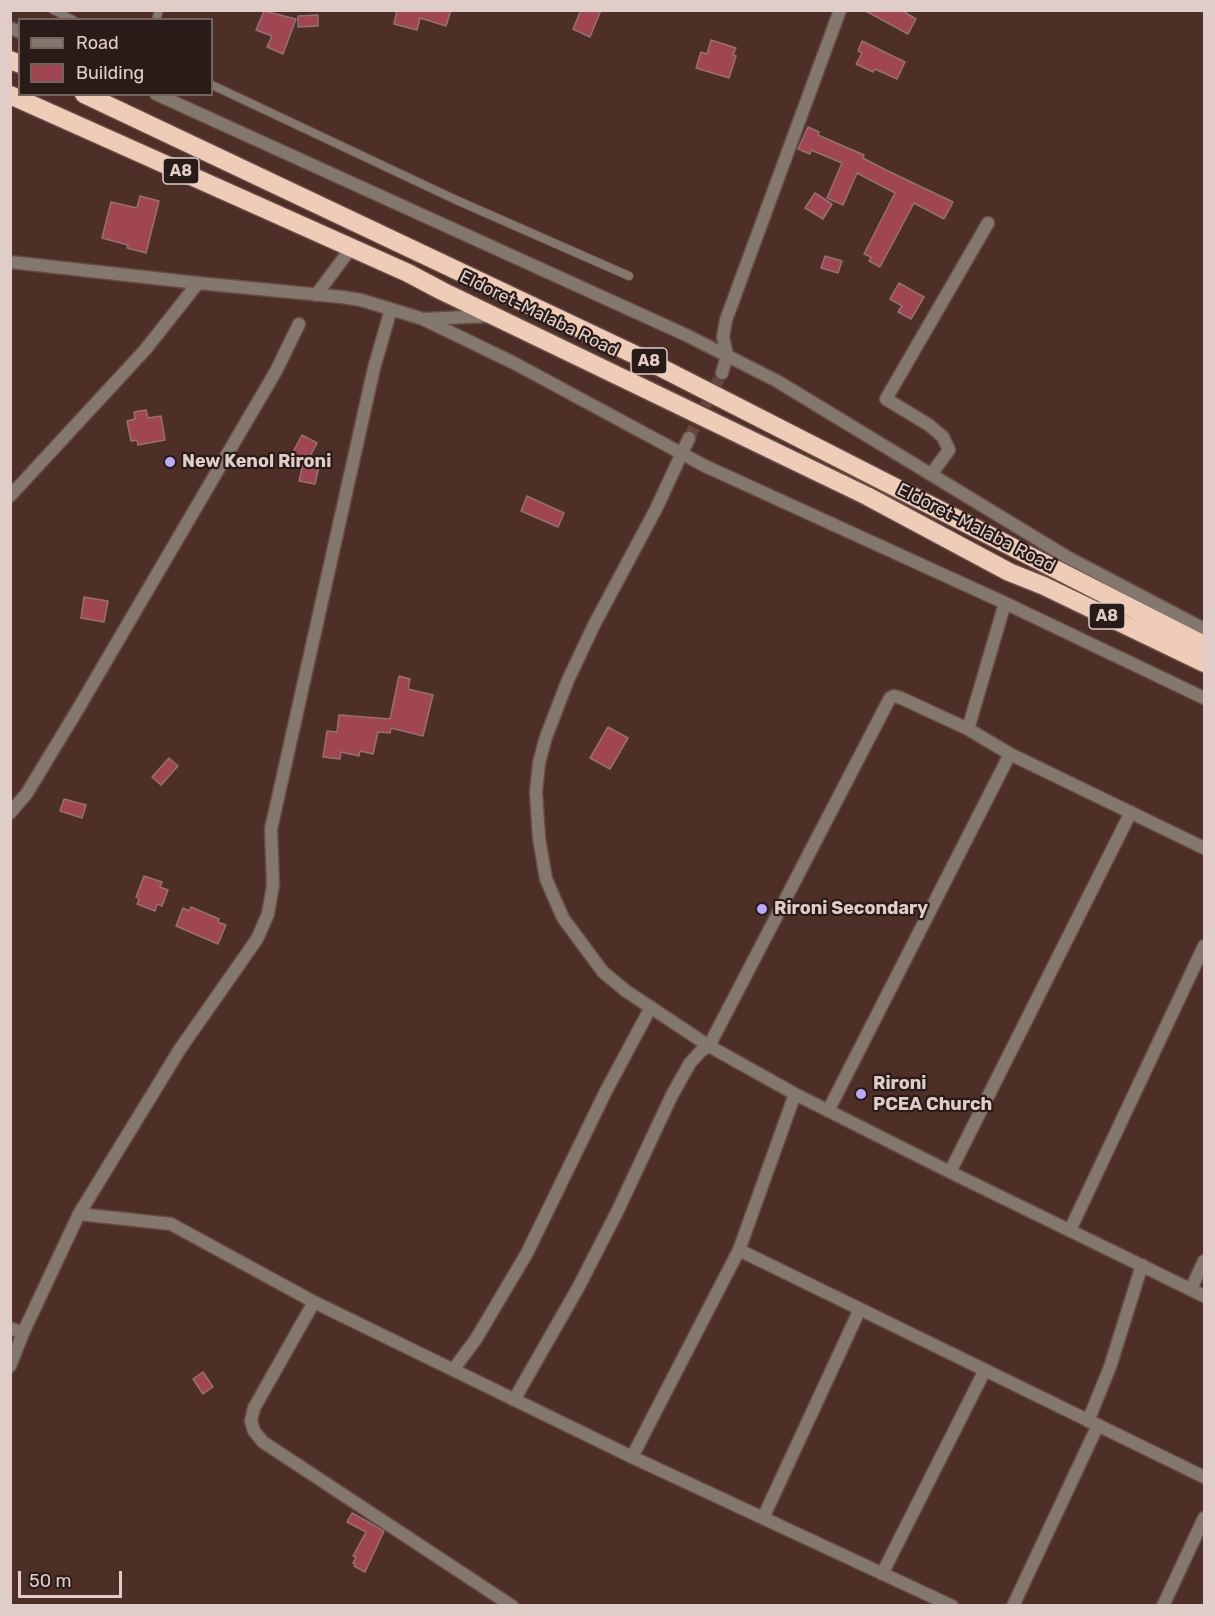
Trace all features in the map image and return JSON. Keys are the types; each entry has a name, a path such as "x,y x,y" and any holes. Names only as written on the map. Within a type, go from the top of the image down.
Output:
{"highway":[{"name":"Eldoret-Malaba Road","path":"10,95 352,247 867,496 1009,572 1044,586 1204,663"},
{"name":"Eldoret-Malaba Road","path":"88,96 644,359 1204,645"}],"street":[{"path":"722,373 727,356 723,337 726,320 840,10"},
{"name":"Eldoret-Malaba Road","path":"160,96 675,330 777,381 1067,556 1204,629"},
{"path":"932,474 949,450 943,437 929,425 886,399 988,223"},
{"path":"316,295 352,247"},
{"path":"10,262 342,297 423,319 514,363 682,454 1204,698"},
{"path":"10,496 145,350 198,283"},
{"path":"10,1366 23,1333 79,1214 180,1048 257,939 268,914 273,885 271,829 374,368 391,309"},
{"path":"423,319 493,315"},
{"path":"10,813 27,794 78,709 276,371 299,324"},
{"path":"689,438 656,509 594,625 568,680 546,737 539,763 536,792 539,838 546,879 562,918 603,972 709,1046 828,1111 1204,1296"},
{"path":"968,729 1005,603"},
{"path":"514,1400 578,1287 618,1210 672,1095 690,1063 709,1046 890,698 894,696 901,698 968,729 1010,754 1204,848"},
{"path":"828,1111 1010,754"},
{"path":"950,1172 1131,812"},
{"path":"1070,1230 1204,946"},
{"path":"453,1370 476,1339 527,1253 606,1091 651,1007"},
{"path":"632,1457 739,1250 795,1094"},
{"path":"79,1214 171,1224 314,1302 514,1400 952,1605"},
{"path":"739,1250 1204,1477"},
{"path":"1191,1289 1204,1261"},
{"path":"1012,1605 1093,1423 1142,1265"},
{"path":"314,1302 254,1408 251,1422 254,1431 263,1442 512,1605"},
{"path":"763,1518 860,1309"},
{"path":"10,1328 23,1333"},
{"path":"882,1574 985,1370"},
{"path":"1163,1605 1204,1518"}],"lane":[{"path":"53,10 69,18"},
{"path":"213,85 454,199 629,276"}],"building":[{"path":"397,10 451,10 446,26 420,18 417,30 394,24"},
{"path":"581,10 601,10 590,37 573,29"},
{"path":"864,10 901,10 916,19 908,34"},
{"path":"264,11 296,19 283,54 267,47 272,36 256,30"},
{"path":"318,15 318,26 298,27 298,16"},
{"path":"711,40 736,48 733,55 736,56 729,78 696,68 701,52 707,54"},
{"path":"862,41 905,62 897,79 875,69 873,72 856,64 862,53 858,51"},
{"path":"808,127 819,132 818,135 864,155 863,158 953,202 944,219 914,203 880,267 869,261 871,257 864,254 895,193 857,173 843,205 827,198 842,163 811,150 810,154 798,149"},
{"path":"815,193 832,204 823,219 805,208"},
{"path":"140,196 159,201 146,253 102,238 111,202 137,208"},
{"path":"825,256 842,261 838,273 821,268"},
{"path":"899,283 924,297 911,319 898,312 902,306 890,299"},
{"path":"146,410 148,418 161,416 165,440 138,445 137,440 131,441 127,421 135,419 134,412"},
{"path":"302,435 317,443 308,460 320,462 315,484 299,481 304,460 292,454"},
{"path":"527,496 564,513 558,527 521,511"},
{"path":"84,597 108,601 104,622 81,618"},
{"path":"399,676 410,679 408,689 433,695 423,736 391,728 390,733 378,732 373,754 360,751 359,756 341,752 340,759 323,757 327,731 337,732 339,715 390,719"},
{"path":"608,727 628,738 610,769 590,758"},
{"path":"169,758 178,766 161,785 152,777"},
{"path":"64,799 86,805 82,818 60,811"},
{"path":"144,876 162,882 160,887 168,890 162,906 157,904 155,911 137,904 139,899 136,897"},
{"path":"191,907 219,919 218,922 226,925 218,944 176,926 183,908 189,911"},
{"path":"203,1372 213,1387 203,1394 193,1379"},
{"path":"352,1513 384,1531 365,1572 353,1563 356,1557 353,1556 366,1532 347,1522"}],"tunnel":[{"path":"689,438 722,373"}],"place":[{"name":"New Kenol Rironi","path":"170,462"},
{"name":"Rironi Secondary","path":"762,909"},
{"name":"Rironi PCEA Church","path":"861,1094"}]}
